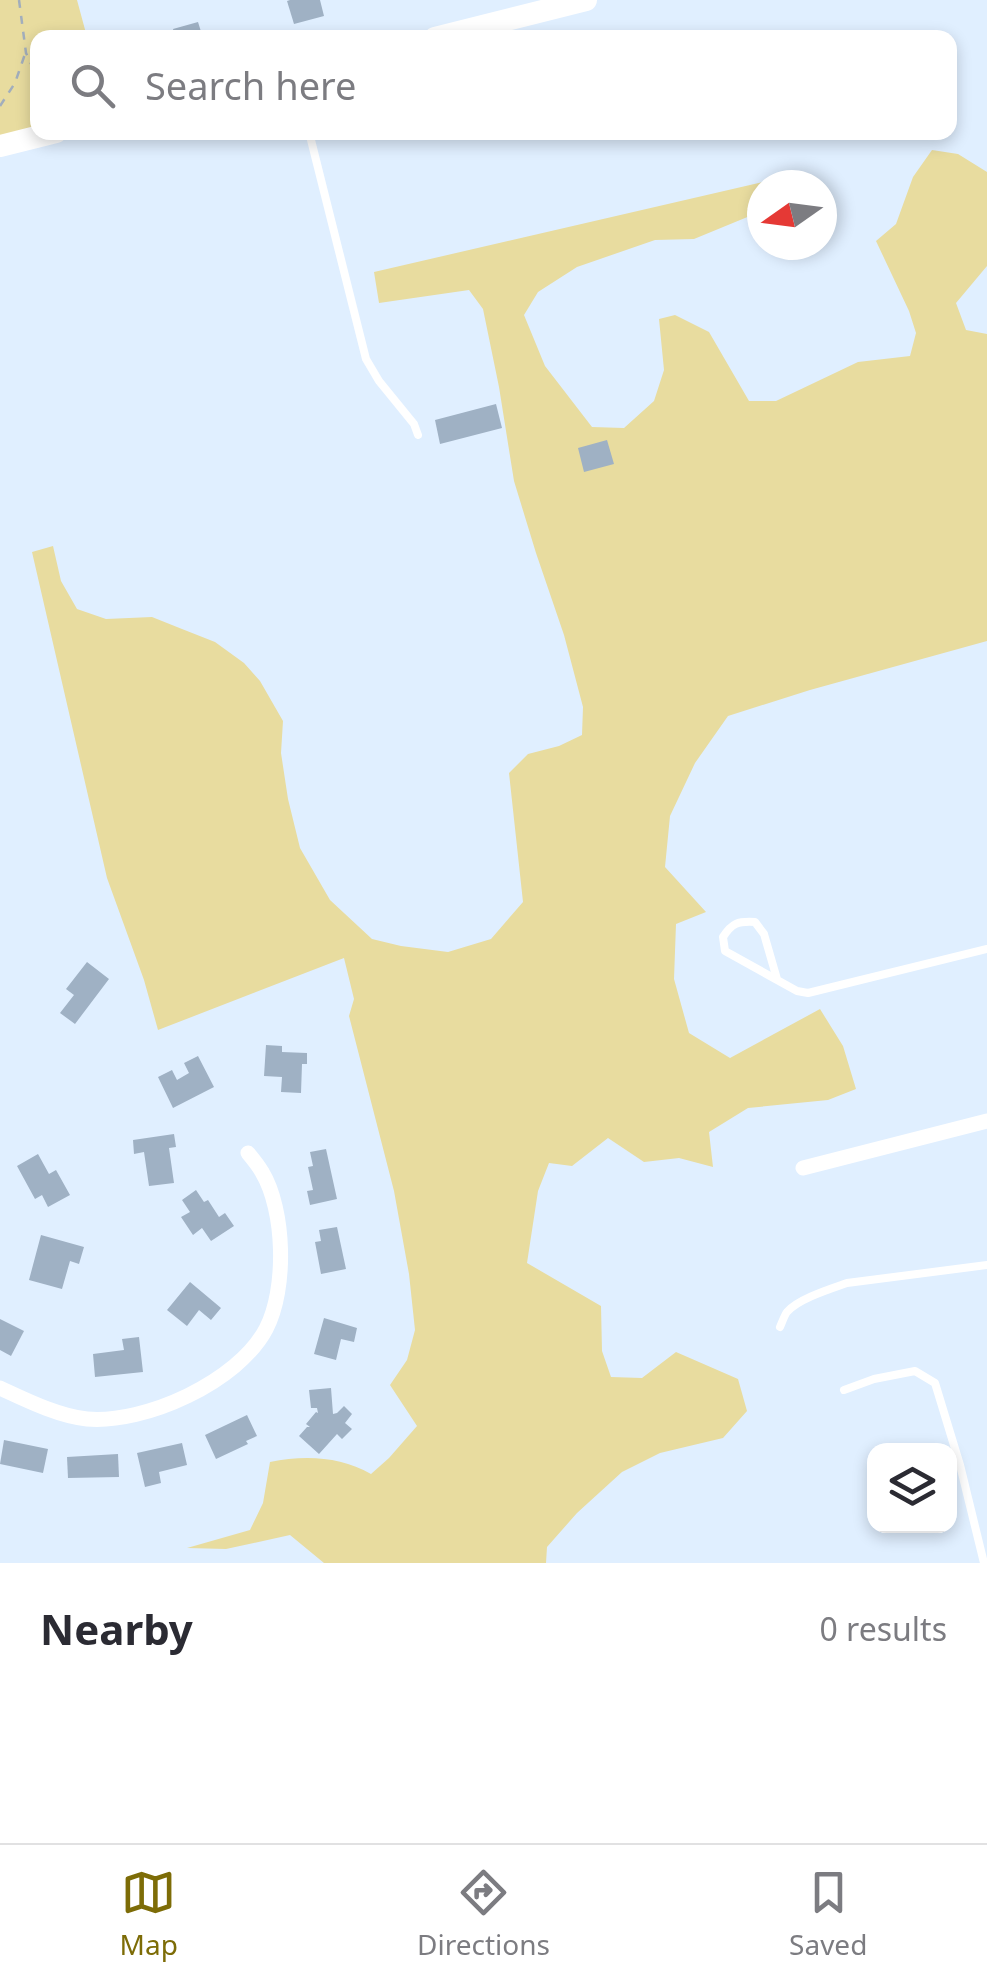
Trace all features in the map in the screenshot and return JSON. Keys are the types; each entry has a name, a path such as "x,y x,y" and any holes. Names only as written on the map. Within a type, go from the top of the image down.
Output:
{"street":[{"path":"467,30 586,0"},
{"path":"0,146 30,138"},
{"path":"803,1168 987,1121"},
{"path":"0,1388 35,1405 87,1419 125,1416 176,1403 236,1365 266,1330 278,1295 280,1262 274,1203 264,1174 248,1153"}],"lane":[{"path":"311,140 366,359 414,424 418,436"},
{"path":"777,979 764,934 755,922 730,925 722,937 725,951 797,991 808,993 987,949"},
{"path":"780,1327 786,1313 798,1304 847,1283 987,1265"},
{"path":"844,1390 915,1371 936,1383 984,1563"}],"path":[{"path":"19,0 30,61"},
{"path":"0,106 15,83 26,53"}],"shaded area":[{"path":"0,0 77,0 85,30 30,30 30,128 0,136"},
{"path":"932,150 958,154 987,172 987,266 956,303 966,330 987,334 987,641 728,716 695,763 670,816 665,867 706,912 676,924 674,979 689,1033 730,1058 820,1009 843,1046 856,1089 828,1100 748,1108 709,1132 713,1167 679,1158 644,1162 608,1138 572,1166 549,1163 538,1191 527,1263 601,1306 602,1351 611,1377 642,1378 676,1352 738,1379 747,1411 723,1438 660,1453 622,1472 547,1547 546,1563 324,1563 290,1535 226,1549 187,1548 250,1530 263,1503 270,1462 322,1459 371,1474 417,1426 390,1385 407,1360 415,1330 409,1274 394,1191 349,1016 354,999 344,958 158,1030 107,878 32,552 53,546 61,581 77,609 106,619 152,617 215,642 244,663 260,681 283,721 281,753 300,848 330,900 372,939 448,952 491,939 523,902 509,773 528,754 582,735 583,707 514,481 483,309 469,290 379,303 374,272 747,186 747,217 694,239 655,240 577,267 538,292 524,315 545,366 592,427 624,428 654,401 664,370 659,319 675,315 709,332 749,401 776,401 858,362 910,356 916,333 876,241 896,224 913,177"}],"building":[{"path":"320,0 324,16 294,24 287,1"},
{"path":"198,22 200,30 173,30"},
{"path":"496,404 502,428 440,444 435,420"},
{"path":"607,440 614,464 584,472 578,448"},
{"path":"87,962 109,979 75,1024 60,1013 74,995 66,989"},
{"path":"266,1045 282,1046 282,1052 307,1053 307,1064 302,1064 301,1093 281,1092 282,1077 264,1076"},
{"path":"198,1056 214,1087 173,1108 158,1077 172,1070 177,1080 189,1073 184,1063"},
{"path":"174,1134 176,1147 169,1148 174,1183 149,1186 144,1152 134,1154 133,1140"},
{"path":"326,1149 337,1199 310,1205 310,1152"},
{"path":"38,1154 49,1174 56,1170 70,1195 48,1207 42,1195 35,1199 17,1166"},
{"path":"196,1190 219,1217 225,1213 234,1226 211,1241 202,1228 193,1235 181,1217 190,1212 182,1200"},
{"path":"337,1227 346,1269 321,1274 315,1242 321,1241 319,1230"},
{"path":"41,1235 84,1247 79,1264 70,1261 62,1289 29,1280"},
{"path":"190,1282 221,1308 211,1320 199,1310 187,1326 167,1310"},
{"path":"324,1318 357,1328 354,1342 341,1339 336,1360 314,1354"},
{"path":"0,1319 24,1331 11,1356 0,1350"},
{"path":"139,1337 143,1372 95,1377 93,1354 124,1350 122,1339"},
{"path":"331,1388 333,1414 344,1406 352,1414 345,1423 352,1429 342,1439 337,1434 319,1454 299,1436 318,1413 317,1408 311,1408 309,1390"},
{"path":"247,1415 257,1436 216,1459 205,1435"},
{"path":"4,1440 48,1449 43,1473 0,1464"},
{"path":"182,1443 187,1465 159,1472 161,1483 145,1487 137,1453"},
{"path":"118,1454 119,1477 68,1478 67,1457"}]}
